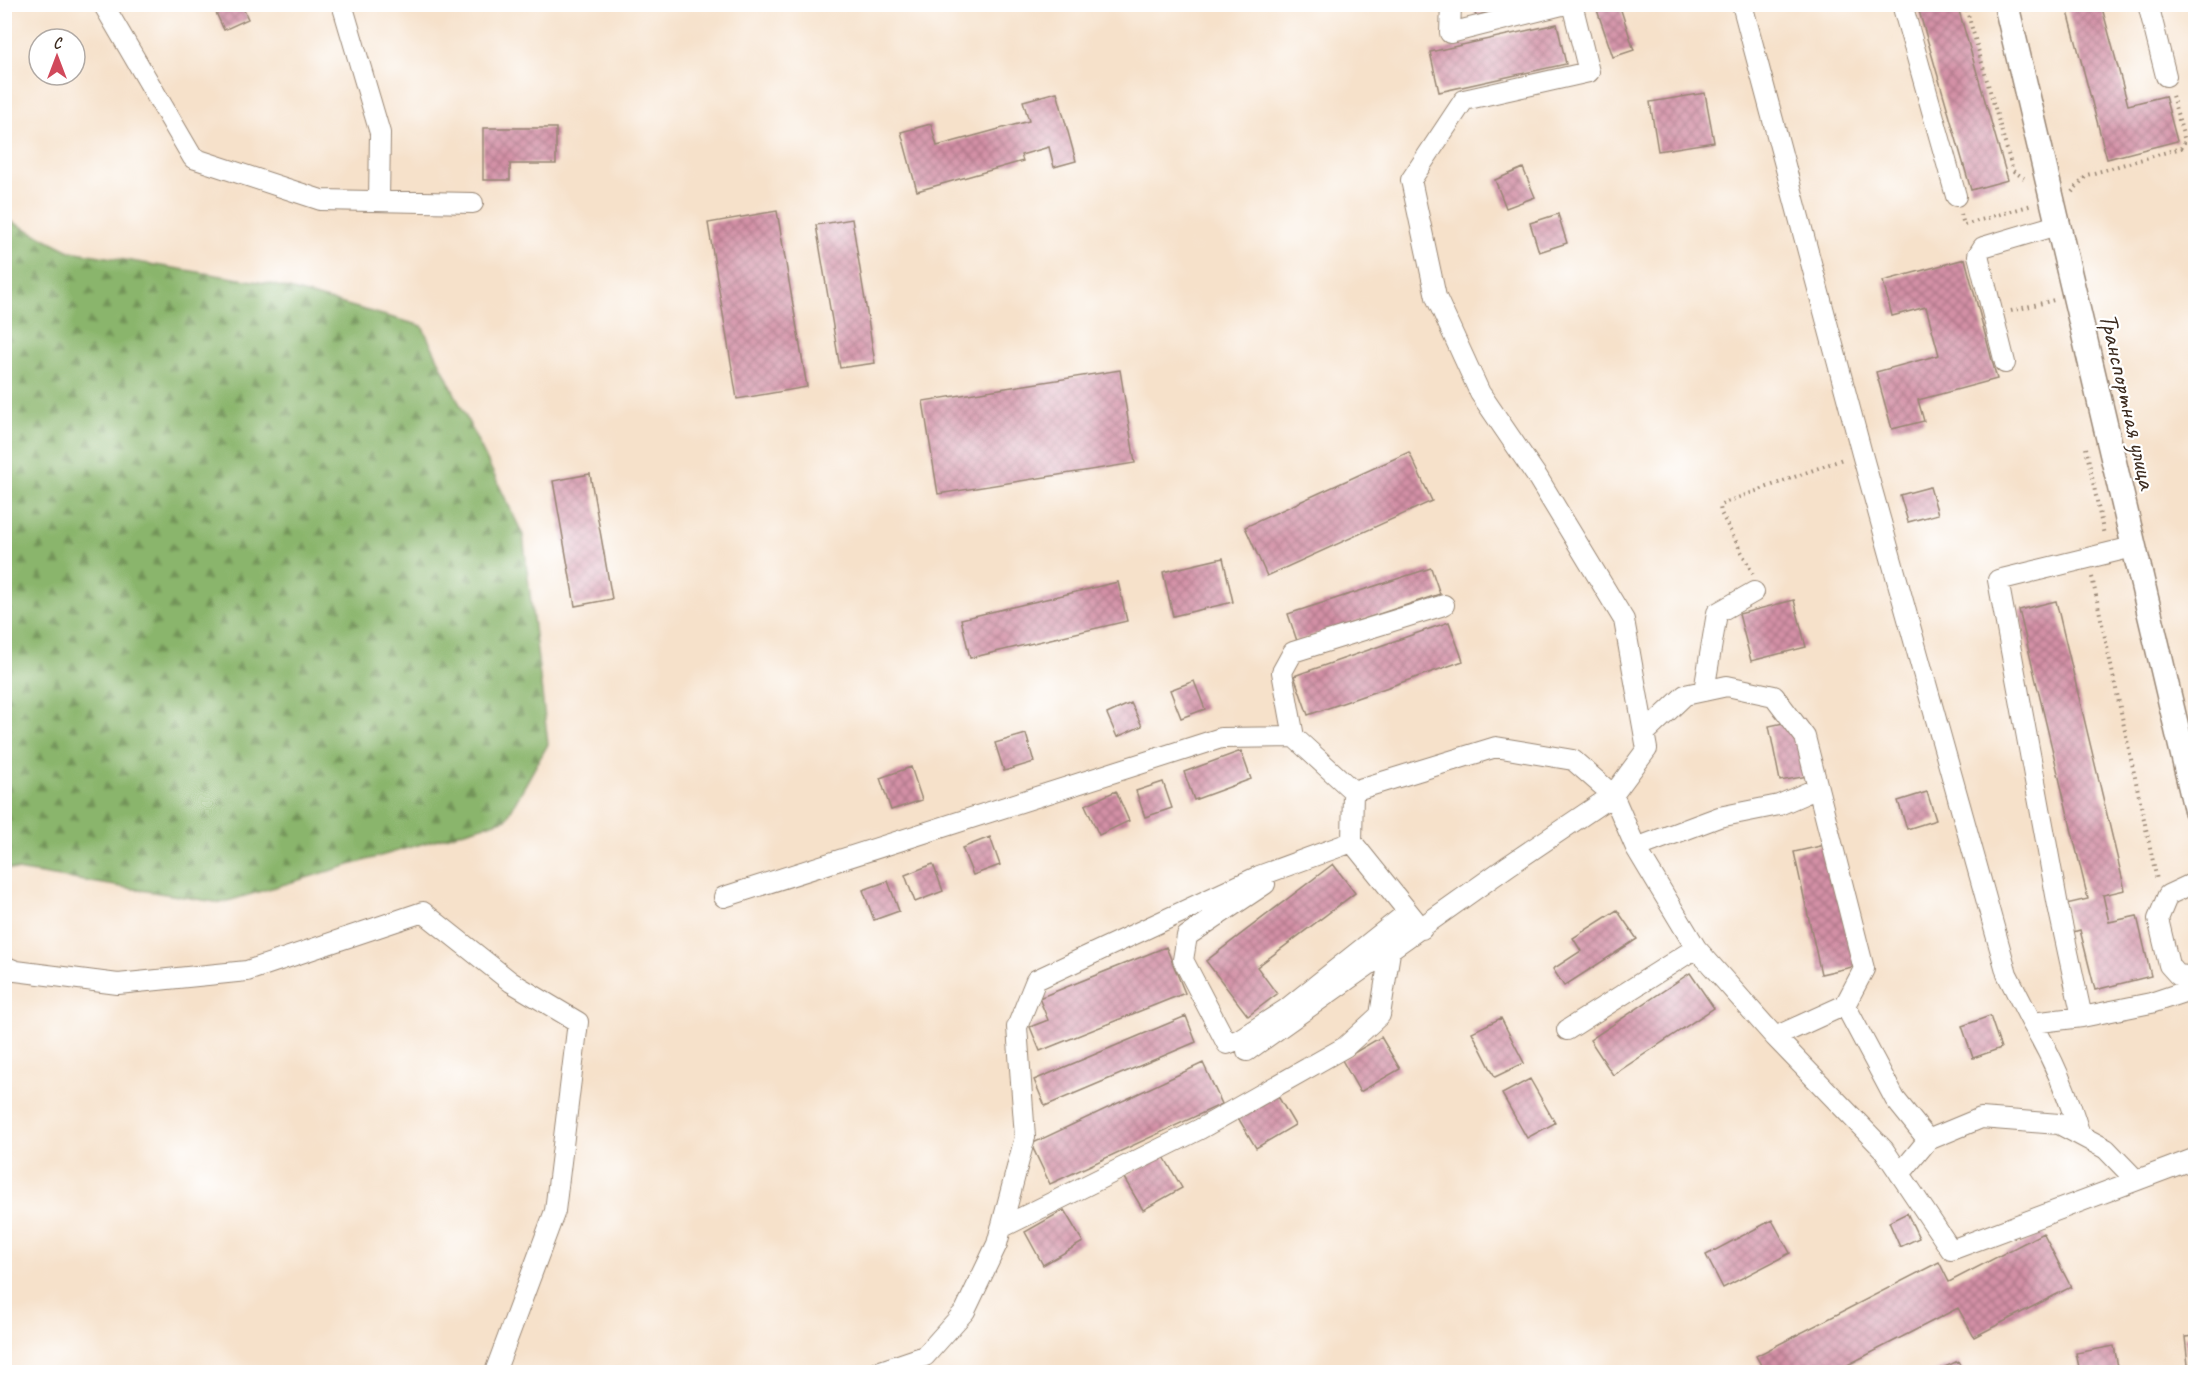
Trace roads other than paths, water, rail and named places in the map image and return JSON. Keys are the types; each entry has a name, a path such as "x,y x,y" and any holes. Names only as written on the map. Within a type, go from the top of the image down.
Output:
{"main road":[{"name":"Транспортная улица","path":"2006,4 2196,810"}],"street":[{"path":"103,4 193,158 321,200 473,203"},
{"path":"342,4 380,133 379,201"},
{"path":"1451,4 1450,33 1566,4"},
{"path":"1247,1051 1390,952 1508,866 1613,795 1647,749 1624,620 1538,478 1480,393 1436,297 1411,180 1464,100 1589,72 1572,4"},
{"path":"1743,4 1862,454 2007,974 2051,1056 2067,1092 2080,1135"},
{"path":"1902,4 1956,196"},
{"path":"2148,4 2166,76"},
{"path":"2005,363 1978,255 1983,247 2057,225"},
{"path":"2082,1017 2058,906 1998,580 2133,547"},
{"path":"1704,691 1718,613 1754,592"},
{"path":"1422,929 1352,842 1353,791 1294,737 1282,672 1293,652 1444,605"},
{"path":"1645,733 1685,695 1727,686 1774,696 1805,737 1864,969 1845,1005 1775,1037"},
{"path":"724,897 1221,738 1294,737"},
{"path":"1353,791 1496,747 1573,760 1613,795 1636,848 1696,948 1775,1037 1884,1150 1951,1250 2196,1158"},
{"path":"1636,848 1719,818 1779,805 1818,788"},
{"path":"878,1372 925,1356 965,1311 997,1244 1025,1137 1017,1027 1036,980 1258,876 1352,842"},
{"path":"1297,862 1187,936 1183,960 1227,1044 1240,1039 1286,1010 1408,912"},
{"path":"2196,882 2168,895 2158,919 2169,965 2178,975 2196,977"},
{"path":"4,966 16,971 118,984 247,971 423,912 511,982 578,1022 555,1210 495,1372"},
{"path":"1567,1030 1696,948"},
{"path":"1001,1228 1200,1129 1345,1047 1380,1015 1390,952"},
{"path":"2032,1023 2082,1017 2151,1003 2196,988"},
{"path":"1845,1005 1895,1099 1928,1140"},
{"path":"1900,1174 1928,1140 1981,1119 2059,1124 2106,1149 2136,1180"}]}
